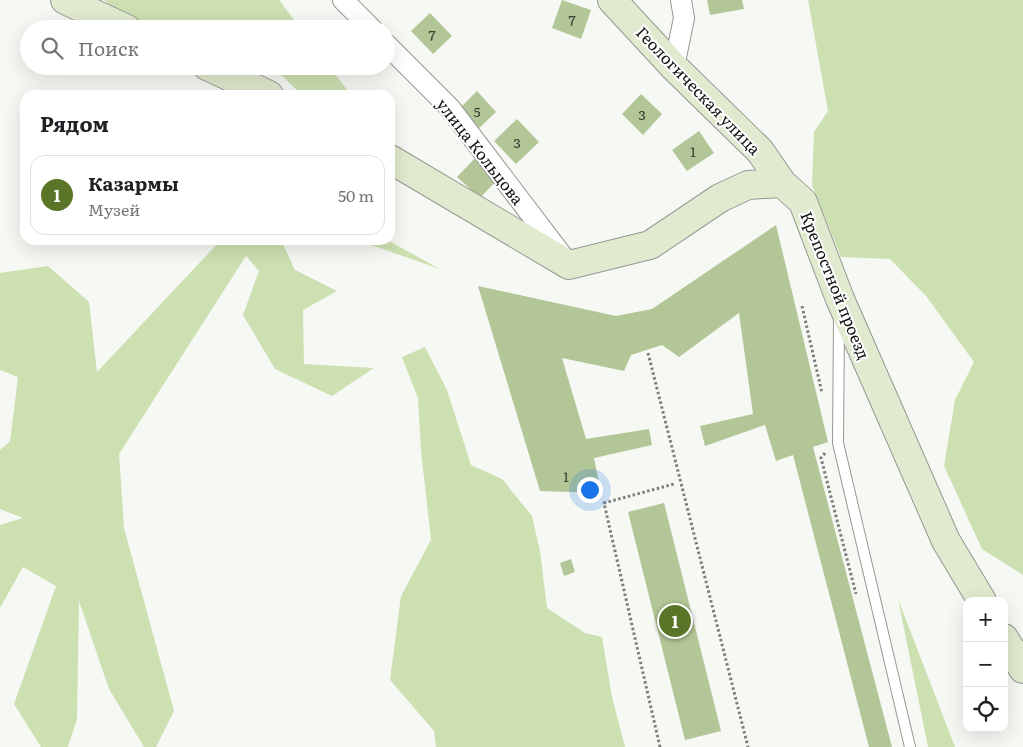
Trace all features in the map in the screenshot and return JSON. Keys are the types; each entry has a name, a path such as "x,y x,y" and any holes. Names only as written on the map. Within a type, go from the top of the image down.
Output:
{"street":[{"path":"65,0 108,20"},
{"path":"343,0 363,20"},
{"name":"Геологическая улица","path":"612,0 674,67 760,151 782,183"},
{"path":"674,67 684,18 681,0"},
{"name":"улица Кольцова","path":"395,53 450,108 569,265"},
{"path":"226,75 258,90"},
{"path":"395,162 569,265 650,245 720,198 748,185 782,183"},
{"name":"Крепостной проезд","path":"782,183 803,202 840,299 946,540 980,597"},
{"path":"1006,642 1023,669"}],"lane":[{"path":"840,299 838,443 910,747"}],"path":[{"path":"648,353 748,747"},
{"path":"660,747 604,503 674,484"}],"green space":[{"path":"104,0 279,0 294,20 136,20 121,14"},
{"path":"808,0 1023,0 1023,575 982,549 944,466 955,400 974,362 926,296 890,259 841,257 812,185 814,132 828,111"},
{"path":"281,75 336,75 347,90 297,90"},
{"path":"395,244 440,269 371,245"},
{"path":"216,245 283,245 295,270 337,291 303,310 304,364 374,368 332,396 275,369 243,315 259,271 246,256 119,454 124,528 174,711 156,747 144,747 109,689 79,601 77,719 68,747 41,747 14,704 56,586 23,567 0,608 0,525 23,518 0,509 0,450 10,441 18,377 0,370 0,273 48,266 89,302 97,372"},
{"path":"425,347 447,390 471,465 502,479 532,516 540,551 547,608 585,633 602,637 612,697 625,747 436,747 434,731 390,680 401,596 431,540 421,451 418,398 402,357"},
{"path":"898,599 955,747 928,747"}],"building":[{"path":"562,0 591,10 581,39 552,28"},
{"path":"707,0 742,0 744,9 710,15"},
{"path":"430,13 452,36 433,54 411,31"},
{"path":"477,91 496,112 477,130 458,110"},
{"path":"641,94 662,114 643,135 622,114"},
{"path":"517,119 539,142 516,164 494,141"},
{"path":"699,131 714,153 687,171 672,150"},
{"path":"476,157 499,178 480,198 457,177"},
{"path":"776,225 828,442 813,447 892,747 869,747 793,455 776,461 765,425 705,446 700,426 753,414 739,313 679,357 662,345 631,355 624,371 562,358 586,439 649,429 652,445 594,458 601,493 540,491 478,286 616,316 652,309"},
{"path":"664,503 721,731 685,740 628,512"},
{"path":"571,559 575,572 564,576 560,563"}],"place":[{"name":"Казармы","path":"675,621"}]}
